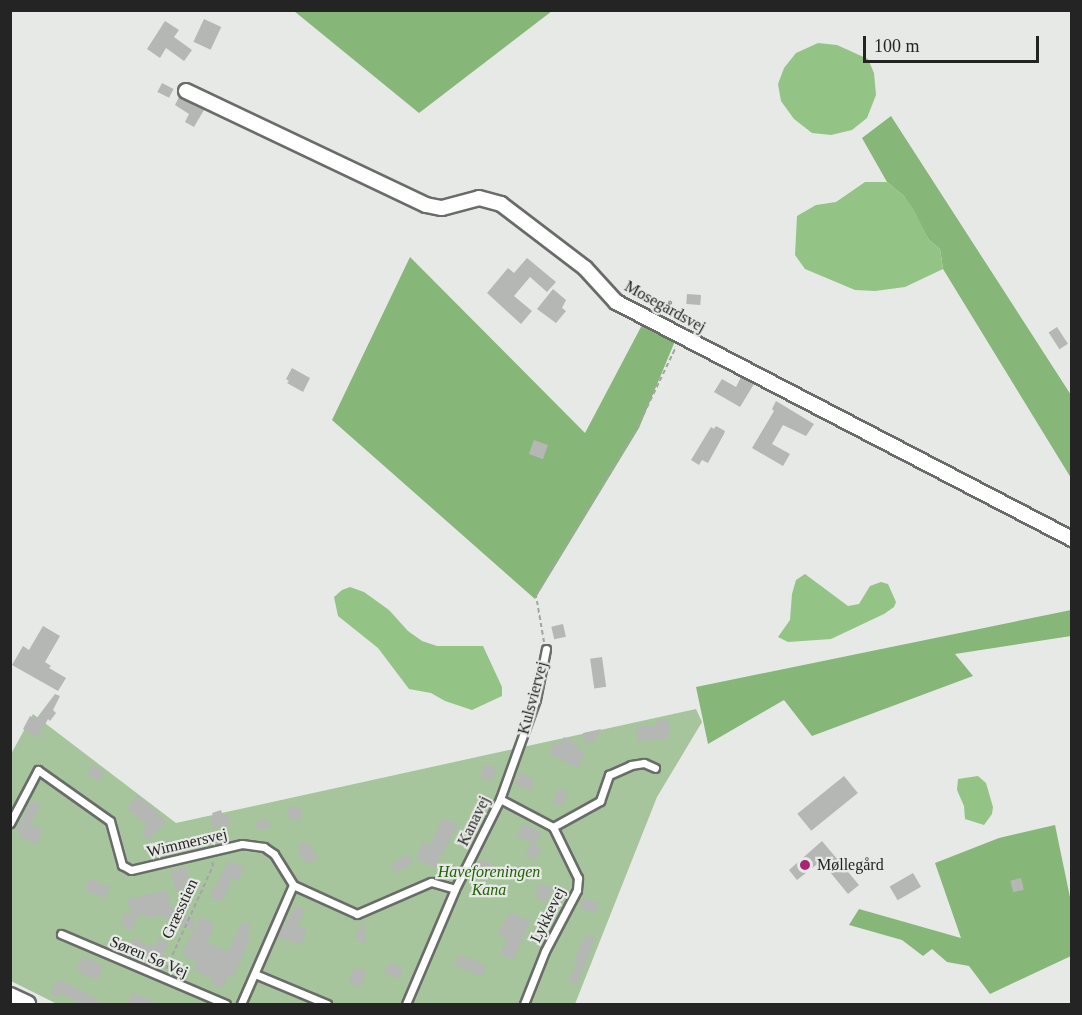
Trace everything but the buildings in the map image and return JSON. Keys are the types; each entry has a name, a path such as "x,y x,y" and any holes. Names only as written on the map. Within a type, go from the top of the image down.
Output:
{"street":[{"name":"Mosegårdsvej","path":"186,91 426,205 442,208 479,198 501,204 585,268 616,302 1071,539"},
{"path":"10,996 27,1005"}],"lane":[{"name":"Kulsviervej","path":"520,747 536,699 546,649"},
{"name":"Kanavej","path":"406,1005 455,889 500,799 520,747"},
{"path":"500,799 553,827 600,801 603,785 609,775 631,765 644,763 655,768"},
{"name":"Wimmersvej","path":"10,823 38,770 110,821 122,865 131,870 242,844 264,847 274,854 293,885"},
{"name":"Lykkevej","path":"524,1005 545,951 577,890 578,878 553,827"},
{"path":"240,1005 293,885 357,914 431,882 455,889"},
{"name":"Søren Sø Vej","path":"62,934 226,1005"},
{"path":"255,974 327,1005"}],"path":[{"path":"546,649 536,594 636,428 682,336"},
{"name":"Græsstien","path":"162,977 213,866 211,850"}],"green space":[{"name":"Haveforeningen Kana","path":"696,709 702,722 657,797 575,1004 57,1004 11,981 11,754 33,714 176,823"}],"shaded area":[{"path":"294,11 552,11 419,113"},
{"path":"818,43 837,45 868,59 874,73 876,95 867,118 852,130 831,135 812,133 794,119 781,101 778,84 784,68 796,53"},
{"path":"891,116 1071,395 1071,478 943,269 940,249 929,240 904,196 887,182 862,138"},
{"path":"865,182 887,182 904,196 913,208 929,240 940,249 943,269 905,287 875,291 855,290 805,269 795,255 797,216 816,205 836,202"},
{"path":"410,257 585,433 642,325 675,341 639,428 535,599 332,420"},
{"path":"805,574 848,606 859,604 870,586 881,582 888,584 896,602 894,607 884,614 831,639 788,642 778,637 790,620 792,594 796,580"},
{"path":"350,587 364,592 389,610 408,631 422,641 437,646 483,646 502,687 502,696 472,710 445,701 431,693 409,689 378,648 338,616 334,597"},
{"path":"1071,610 1071,636 955,654 973,676 812,736 784,700 708,744 696,687"},
{"path":"978,776 986,783 993,807 992,814 984,825 965,819 964,806 957,790 958,779"},
{"path":"1055,825 1071,902 1071,956 990,994 969,966 947,962 932,949 923,956 902,940 849,925 859,909 961,938 935,863 999,838"}],"place":[{"name":"Møllegård","path":"805,865"}]}
